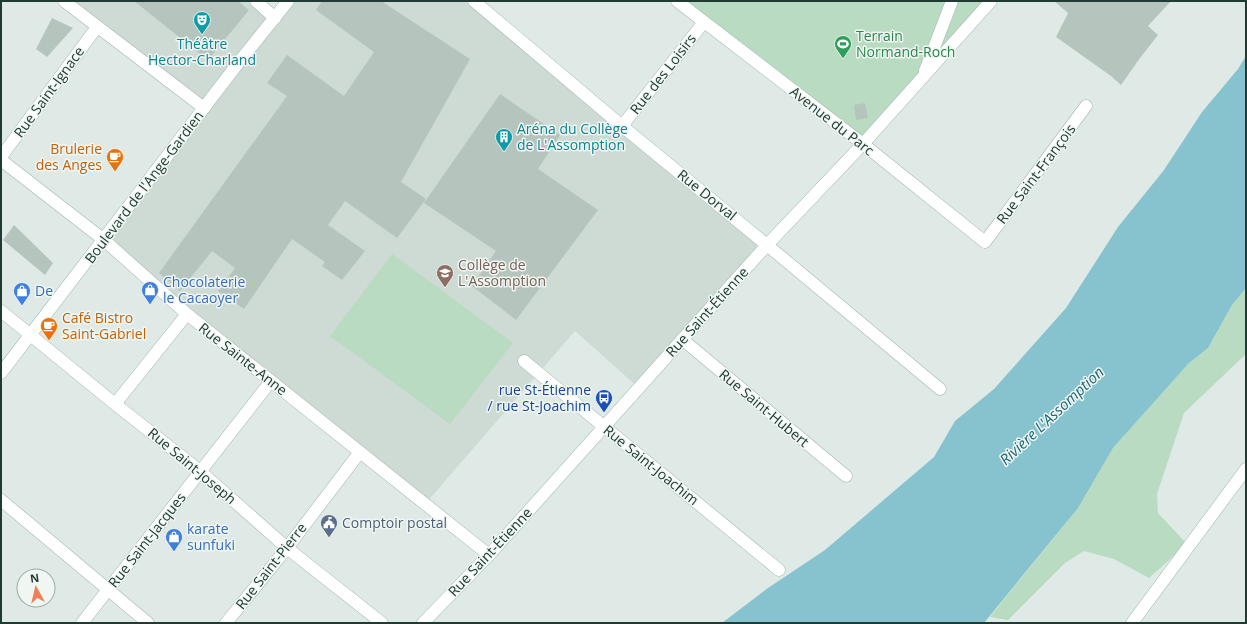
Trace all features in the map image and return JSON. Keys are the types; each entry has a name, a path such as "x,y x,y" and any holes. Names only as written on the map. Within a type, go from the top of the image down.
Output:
{"street":[{"path":"64,1 204,108"},
{"path":"256,1 275,18"},
{"name":"Boulevard de l'Ange-Gardien","path":"1,373 288,1"},
{"name":"Avenue du Parc","path":"677,1 863,144 985,242"},
{"path":"921,79 952,1"},
{"name":"Rue Saint-Étienne","path":"423,623 489,555 767,245 863,144 991,1"},
{"name":"Rue Dorval","path":"476,2 622,126 940,389"},
{"name":"Rue des Loisirs","path":"622,126 704,22"},
{"name":"Rue Saint-Ignace","path":"1,159 97,27"},
{"name":"Rue Saint-François","path":"985,242 1086,106"},
{"name":"Rue Sainte-Anne","path":"1,159 104,240 187,314 489,555"},
{"name":"Rue Saint-Joseph","path":"1,310 115,404 200,471 287,548 382,623"},
{"path":"115,404 187,314"},
{"name":"Rue Saint-Hubert","path":"682,339 846,476"},
{"name":"Rue Saint-Joachim","path":"524,361 779,570"},
{"name":"Rue Saint-Jacques","path":"82,623 271,382"},
{"name":"Rue Saint-Pierre","path":"226,623 287,548 360,452"},
{"path":"1132,623 1246,469"},
{"path":"1,500 148,623"}],"shaded area":[{"name":"Collège de L'Assomption","path":"64,1 256,1 275,18 288,1 474,1 767,245 639,388 575,331 425,504 104,240 204,108"}],"green space":[{"name":"Terrain Normand-Roch","path":"677,1 991,1 863,144"},
{"path":"392,254 513,343 450,424 330,336"},
{"path":"1246,288 1246,354 1184,413 1157,494 1158,513 1187,544 1149,578 1114,559 1084,551 1065,563 1008,620 990,617 1078,508 1113,448 1189,363 1208,348 1232,305"}],"water":[{"name":"Rivière L'Assomption","path":"1246,56 1246,288 1232,305 1208,348 1189,363 1113,448 1078,508 984,623 722,623 768,588 825,550 934,457 955,421 994,389 1066,308 1118,227 1164,170 1202,112 1238,69"}],"building":[{"name":"Théâtre Hector-Charland","path":"134,1 238,1 249,10 208,60"},
{"path":"322,1 381,1 470,59 401,182 426,199 397,238 345,201 328,225 365,251 342,280 322,266 325,262 292,239 244,309 218,291 235,268 212,251 180,291 159,273 287,96 267,83 287,55 344,96 374,52 316,10"},
{"path":"1054,1 1171,1 1148,26 1158,35 1121,85 1111,76 1056,37 1068,13"},
{"path":"52,18 73,28 47,57 36,49"},
{"path":"500,94 560,135 538,169 598,210 516,320 472,286 496,251 424,203"},
{"path":"865,103 868,118 856,120 854,105"},
{"path":"14,225 53,263 45,275 3,240"}],"place":[{"name":"Théâtre Hector-Charland","path":"202,35"},
{"name":"Terrain Normand-Roch","path":"843,59"},
{"name":"Aréna du Collège de L'Assomption","path":"504,152"},
{"name":"Brulerie des Anges","path":"115,172"},
{"name":"Collège de L'Assomption","path":"445,288"},
{"name":"Chocolaterie le Cacaoyer","path":"150,305"},
{"name":"De","path":"22,306"},
{"name":"Café Bistro Saint-Gabriel","path":"49,341"},
{"name":"rue St-Étienne / rue St-Joachim","path":"604,413"},
{"name":"Comptoir postal","path":"329,538"},
{"name":"karate sunfuki","path":"174,552"}]}
